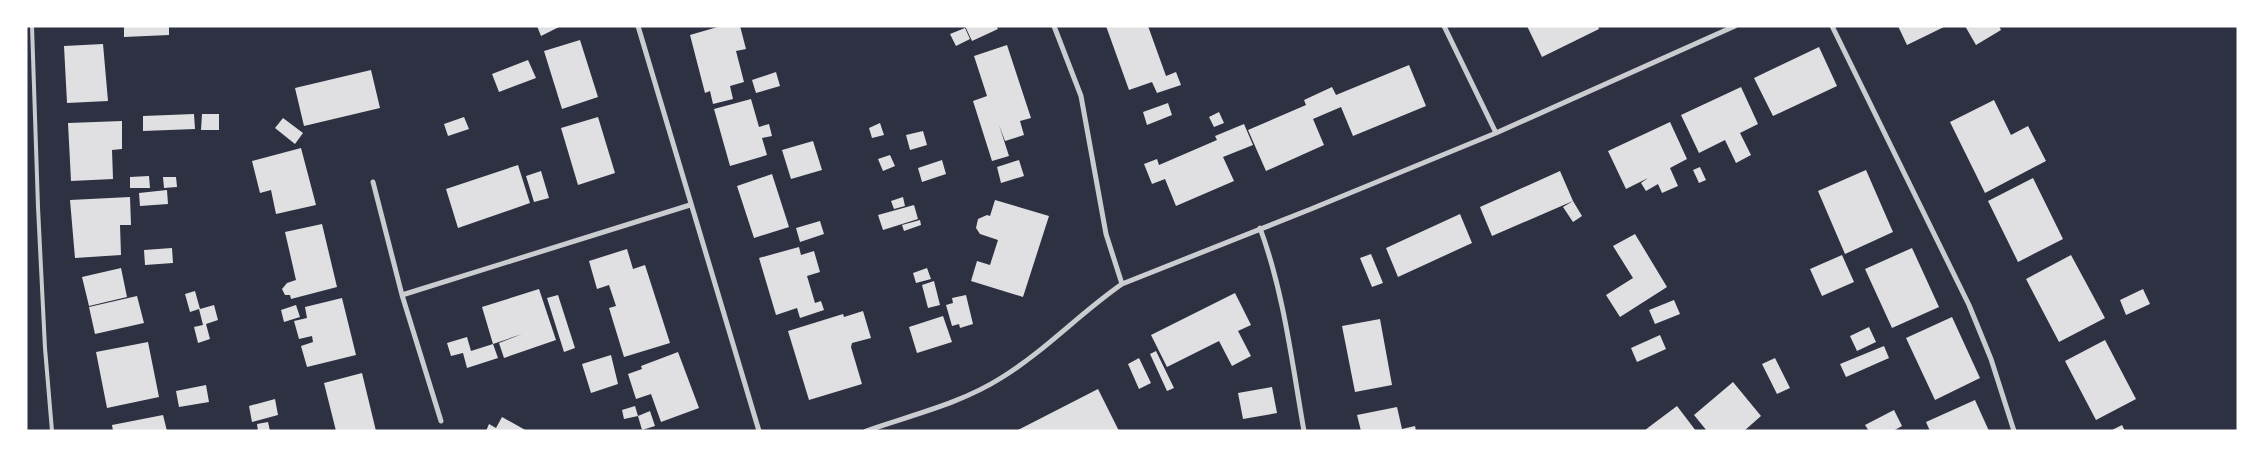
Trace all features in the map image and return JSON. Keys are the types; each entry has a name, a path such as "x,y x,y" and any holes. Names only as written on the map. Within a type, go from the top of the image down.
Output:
{"street":[{"path":"638,26 759,431"},
{"path":"1054,26 1080,96 1106,234 1122,284"},
{"path":"1444,26 1496,133"},
{"path":"866,431 959,399 1000,379 1035,355 1104,296 1122,284 1496,133 1735,26"},
{"path":"1832,26 1969,305 1991,359 2014,431"},
{"path":"373,182 402,295 441,421"},
{"path":"402,295 690,205"},
{"path":"1260,228 1271,258 1280,296 1304,431"}],"lane":[{"path":"32,26 38,207 45,348 52,431"}],"building":[{"path":"124,26 169,26 169,35 124,37"},
{"path":"537,26 561,26 541,36"},
{"path":"721,26 740,26 746,49 736,51 744,82 730,86 733,99 713,104 710,91 705,93 690,35"},
{"path":"965,26 996,26 998,29 972,41"},
{"path":"1106,26 1148,26 1166,76 1176,72 1181,85 1157,93 1152,82 1129,90"},
{"path":"1527,26 1598,26 1599,29 1542,57"},
{"path":"1898,26 1946,26 1907,45"},
{"path":"1965,26 1999,26 2001,30 1976,45"},
{"path":"965,28 970,39 956,46 950,34"},
{"path":"580,40 598,97 562,109 544,51"},
{"path":"103,44 108,101 67,103 64,46"},
{"path":"1007,45 1031,118 1020,121 1024,135 1005,141 999,125 1009,156 992,161 973,101 987,96 974,56"},
{"path":"1819,47 1837,86 1773,116 1754,78"},
{"path":"528,60 536,78 499,92 492,74"},
{"path":"1409,65 1426,106 1353,136 1341,107 1313,119 1324,145 1266,171 1248,130 1306,105 1304,100 1332,87 1336,95"},
{"path":"371,70 380,108 304,126 295,88"},
{"path":"776,72 780,86 756,93 752,80"},
{"path":"1741,87 1758,124 1740,133 1751,155 1736,163 1725,140 1699,153 1681,115"},
{"path":"751,99 759,127 769,124 772,136 762,138 767,155 730,166 714,109"},
{"path":"1994,100 2011,135 2028,126 2046,161 1985,193 1950,122"},
{"path":"1168,103 1172,115 1147,125 1143,112"},
{"path":"1219,112 1224,123 1214,127 1209,117"},
{"path":"194,114 195,129 143,131 143,116"},
{"path":"202,114 219,114 219,130 201,130"},
{"path":"464,117 469,129 448,136 444,124"},
{"path":"598,117 615,173 578,185 561,128"},
{"path":"283,118 303,133 295,144 275,128"},
{"path":"122,121 122,149 112,150 113,179 71,181 68,123"},
{"path":"1670,122 1687,159 1670,168 1678,186 1662,193 1658,184 1646,191 1641,183 1648,178 1626,189 1608,151"},
{"path":"880,123 884,135 872,138 869,128"},
{"path":"1244,124 1253,145 1223,157 1234,181 1176,206 1165,179 1152,184 1144,164 1157,159 1159,165 1217,140 1215,136"},
{"path":"923,131 927,145 910,150 906,135"},
{"path":"813,141 822,170 791,179 782,150"},
{"path":"301,148 316,205 276,214 271,190 260,193 252,161"},
{"path":"890,155 895,166 883,171 878,159"},
{"path":"942,160 946,174 922,182 918,168"},
{"path":"1019,160 1024,176 1001,183 997,167"},
{"path":"518,165 530,203 458,228 446,189"},
{"path":"1700,167 1706,180 1699,183 1693,170"},
{"path":"1866,170 1893,232 1845,254 1818,191"},
{"path":"541,171 549,198 534,202 526,176"},
{"path":"1560,171 1573,201 1492,236 1480,207"},
{"path":"772,174 789,227 754,238 737,186"},
{"path":"149,176 150,188 130,188 130,177"},
{"path":"163,177 176,177 177,187 164,188"},
{"path":"2033,178 2063,239 2018,262 1988,201"},
{"path":"167,190 168,204 140,206 139,193"},
{"path":"130,197 131,225 120,225 121,255 75,258 70,200"},
{"path":"903,197 905,206 894,209 891,201"},
{"path":"995,200 1049,216 1023,297 971,281 977,261 990,265 998,240 980,234 976,228 978,219 987,215 990,216"},
{"path":"1573,201 1582,216 1573,222 1563,207"},
{"path":"914,205 918,219 883,230 878,215"},
{"path":"1460,214 1472,243 1398,277 1386,248"},
{"path":"920,220 921,225 904,231 902,225"},
{"path":"820,221 824,234 800,242 796,228"},
{"path":"322,224 337,287 291,299 290,295 285,295 282,289 287,283 296,280 285,232"},
{"path":"1635,234 1667,287 1620,317 1606,295 1633,278 1613,246"},
{"path":"799,247 801,255 814,251 820,272 807,276 815,303 821,301 824,310 800,318 797,308 776,315 759,258"},
{"path":"172,248 173,263 145,265 144,250"},
{"path":"1912,248 1939,307 1892,328 1865,269"},
{"path":"627,249 633,269 645,265 670,343 624,357 609,308 616,306 609,285 597,289 589,261"},
{"path":"1371,254 1383,283 1372,287 1360,258"},
{"path":"1842,255 1854,282 1822,296 1810,269"},
{"path":"2071,255 2105,318 2059,342 2026,279"},
{"path":"121,268 127,297 89,306 82,277"},
{"path":"927,268 931,279 916,283 913,273"},
{"path":"934,281 940,305 928,308 922,285"},
{"path":"539,289 556,340 504,358 499,343 522,334 493,344 482,307"},
{"path":"2143,289 2150,304 2126,315 2120,300"},
{"path":"195,291 200,309 214,305 218,320 206,324 210,339 198,343 194,327 203,325 199,309 190,312 185,294"},
{"path":"1235,293 1251,325 1238,331 1251,356 1232,366 1219,341 1167,367 1151,335"},
{"path":"558,295 575,348 564,352 547,298"},
{"path":"966,295 973,324 960,328 959,324 952,326 946,305 953,303 952,298"},
{"path":"137,296 144,323 95,334 89,307"},
{"path":"342,298 356,355 307,367 301,346 313,342 312,336 299,339 294,321 307,318 305,307"},
{"path":"1674,300 1680,314 1655,324 1649,310"},
{"path":"296,305 300,317 284,322 281,310"},
{"path":"863,311 871,338 852,343 851,347 862,384 809,400 788,331 843,314 844,317"},
{"path":"943,316 952,342 917,353 909,327"},
{"path":"1952,317 1980,378 1935,400 1906,338"},
{"path":"1380,319 1392,385 1355,392 1342,326"},
{"path":"1869,327 1876,342 1857,351 1850,336"},
{"path":"1660,335 1666,349 1637,362 1631,348"},
{"path":"467,337 471,351 493,344 498,358 467,368 463,353 451,356 447,343"},
{"path":"2105,340 2136,399 2096,420 2065,361"},
{"path":"148,342 159,397 107,408 96,352"},
{"path":"1884,346 1889,358 1846,377 1840,364"},
{"path":"1156,351 1174,388 1167,391 1150,354"},
{"path":"678,352 699,408 661,422 651,394 636,399 628,374 642,369 641,366"},
{"path":"611,355 618,384 591,393 582,364"},
{"path":"1139,358 1151,383 1139,389 1128,364"},
{"path":"1775,358 1790,388 1777,394 1762,364"},
{"path":"362,373 376,431 336,431 324,383"},
{"path":"1733,382 1761,416 1744,431 1707,431 1694,415"},
{"path":"206,385 209,402 179,407 176,391"},
{"path":"1272,387 1277,413 1243,419 1238,393"},
{"path":"1098,389 1119,431 1016,431"},
{"path":"275,399 278,415 252,422 249,406"},
{"path":"1975,400 1989,431 1930,431 1926,422"},
{"path":"635,406 638,416 624,419 622,410"},
{"path":"1677,406 1696,431 1644,431 1649,427"},
{"path":"1397,407 1402,429 1415,426 1416,431 1361,431 1357,415"},
{"path":"1894,410 1902,426 1893,431 1869,431 1865,425"},
{"path":"650,411 655,426 642,430 638,416"},
{"path":"163,415 167,431 113,431 112,425"},
{"path":"502,417 527,431 486,431 489,424 496,428"},
{"path":"268,422 270,431 258,431 257,424"},
{"path":"2122,425 2125,431 2110,431"}]}
